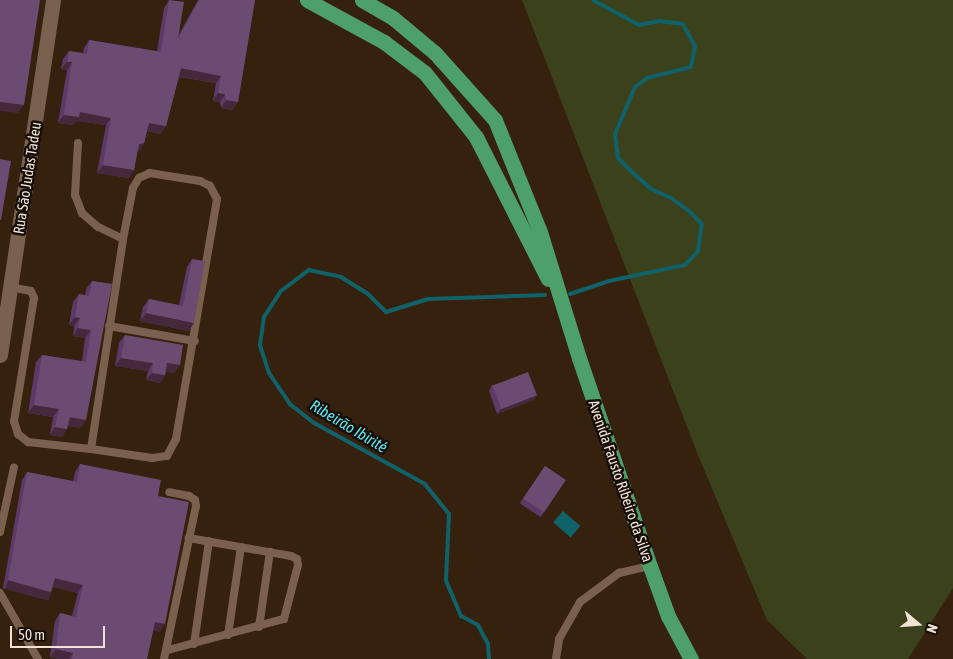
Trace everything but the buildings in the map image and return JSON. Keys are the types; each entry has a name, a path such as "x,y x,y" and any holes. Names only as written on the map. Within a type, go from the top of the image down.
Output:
{"main road":[{"path":"307,0 384,42 425,73 476,137 528,243 560,299"},
{"path":"362,0 392,18 436,53 495,120 540,232 560,299"},
{"path":"476,137 495,120"},
{"name":"Avenida Fausto Ribeiro da Silva","path":"560,299 668,616 691,659"}],"street":[{"name":"Rua São Judas Tadeu","path":"0,355 5,286 53,0"}],"lane":[{"path":"78,143 75,195 82,213 98,227 123,239"},
{"path":"5,286 30,291 34,298 14,421 18,434 28,442 152,458 167,456 176,439 195,340 217,199 210,186 200,181 150,173 139,178 132,188 91,449"},
{"path":"109,326 195,340"},
{"path":"0,532 14,467"},
{"path":"164,659 168,650 195,500 169,492"},
{"path":"168,650 284,619 298,565 297,559 291,556 189,538"},
{"path":"194,644 208,541"},
{"path":"228,635 241,547"},
{"path":"259,627 270,552"},
{"path":"556,659 559,640 580,602 620,573 650,566"},
{"path":"0,593 38,659"}],"green space":[{"path":"522,0 953,0 953,588 908,659 807,659 767,620 698,455"}],"water":[{"path":"563,511 580,526 571,537 553,522"}],"waterway":[{"name":"Ribeirão Ibirité","path":"570,294 609,281 685,265 698,251 702,224 689,211 671,198 651,189 618,158 615,134 635,87 647,78 691,67 695,46 683,24 659,21 639,25 593,0"},
{"name":"Ribeirão Ibirité","path":"489,659 488,644 478,625 461,616 446,580 449,514 425,484 314,423 290,404 269,373 260,345 264,317 281,291 309,270 341,277 368,294 386,312 428,299 545,295"}]}
